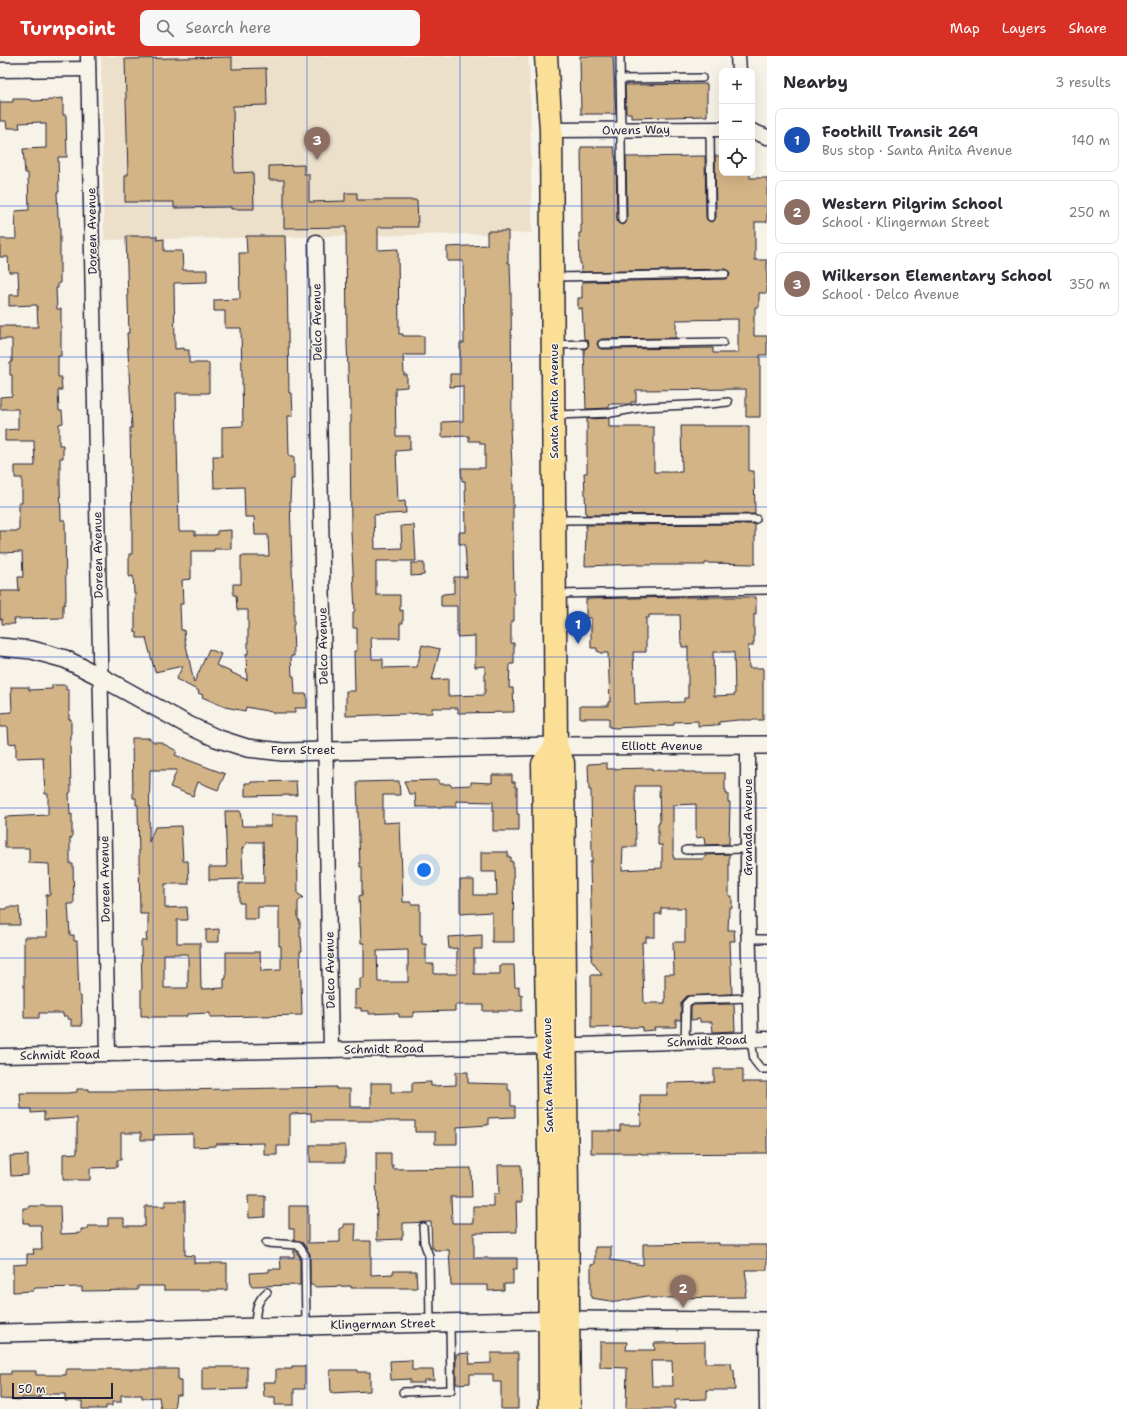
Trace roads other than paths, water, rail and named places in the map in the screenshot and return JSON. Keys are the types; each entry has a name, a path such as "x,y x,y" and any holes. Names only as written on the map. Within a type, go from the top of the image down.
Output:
{"main road":[{"name":"Santa Anita Avenue","path":"546,56 551,130 556,746 543,764 556,1046 549,1152 559,1321 569,1409"},
{"name":"Santa Anita Avenue","path":"550,1409 559,1321"}],"street":[{"path":"738,56 739,68"},
{"path":"0,70 88,62"},
{"name":"Doreen Avenue","path":"88,62 108,1054"},
{"name":"Owens Way","path":"551,130 716,129"},
{"path":"755,133 767,137"},
{"name":"Delco Avenue","path":"316,242 331,1050"},
{"name":"Fern Street","path":"0,648 32,650 64,659 101,677 188,725 216,738 247,748 283,752 556,746"},
{"name":"Granada Avenue","path":"748,745 748,939 751,1040"},
{"name":"Elliott Avenue","path":"556,746 767,745"},
{"name":"Schmidt Road","path":"0,1056 556,1046 767,1039"},
{"name":"Klingerman Street","path":"0,1333 559,1321 766,1321"},
{"path":"766,1321 767,1409"}],"lane":[{"path":"620,56 622,220"},
{"path":"620,79 702,78"},
{"path":"711,217 716,129"},
{"path":"553,277 725,274"},
{"path":"602,344 723,342"},
{"path":"553,345 584,344"},
{"path":"554,415 611,413 644,407 728,402"},
{"path":"554,520 756,519"},
{"path":"555,594 767,590"},
{"path":"686,850 748,849"},
{"path":"748,939 767,939"},
{"path":"685,1042 686,1004 690,1000 750,998"},
{"path":"751,1040 754,1060 761,1069 767,1069"},
{"path":"423,1227 424,1242 429,1256 430,1324"},
{"path":"266,1243 298,1245 305,1255 306,1326"},
{"path":"255,1327 256,1305 261,1297 267,1292"},
{"path":"403,1392 451,1390 450,1323"}],"place":[{"name":"Wilkerson Elementary School","path":"317,160"},
{"name":"Foothill Transit 269","path":"578,644"},
{"name":"Western Pilgrim School","path":"683,1308"}]}
